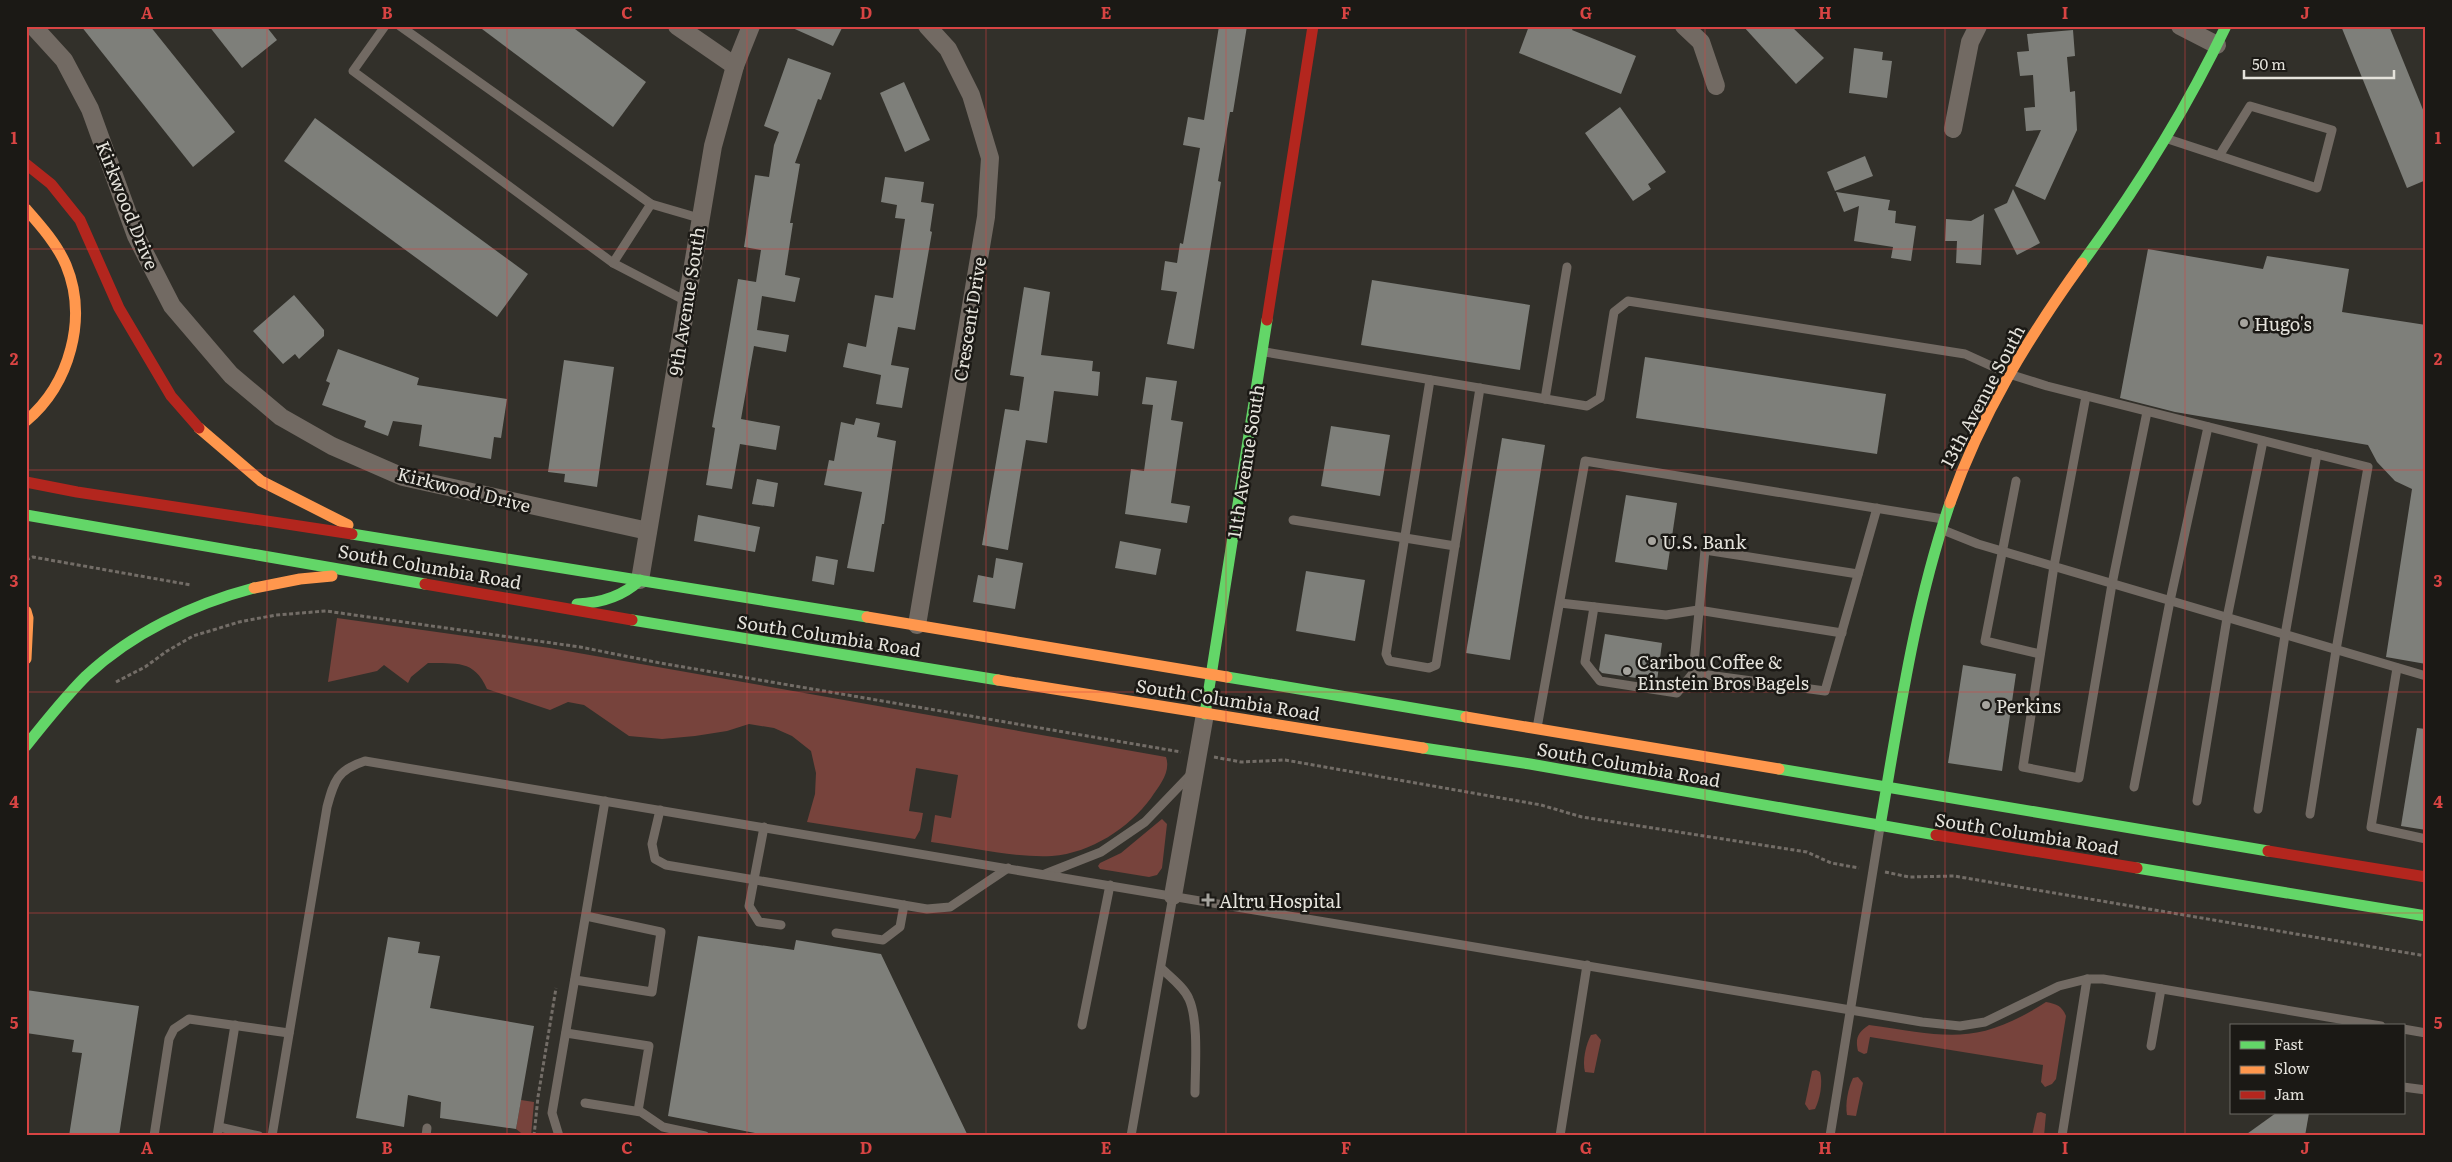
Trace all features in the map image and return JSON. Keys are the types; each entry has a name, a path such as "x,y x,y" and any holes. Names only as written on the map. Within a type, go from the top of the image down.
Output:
{"main road":[{"name":"11th Avenue South","path":"1206,714 1313,26"},
{"name":"13th Avenue South","path":"1880,826 1912,639 1953,491 1979,431 2009,374 2064,287 2147,171 2226,26"},
{"path":"26,164 51,184 80,220 124,316 171,396 206,436 261,482 329,517 378,538"},
{"path":"26,209 42,225 60,252 71,279 77,307 74,337 60,378 47,399 26,421"},
{"name":"South Columbia Road","path":"26,482 77,492 378,538 917,625 2426,877"},
{"name":"South Columbia Road","path":"26,515 549,605 1206,714 1530,764 1880,826 2424,915"},
{"path":"26,746 56,709 94,669 174,617 254,587 311,577 373,574"},
{"path":"549,605 584,604 614,597 631,590 640,580"},
{"path":"26,611 28,618 26,659"}],"street":[{"name":"Kirkwood Drive","path":"33,26 64,60 90,109 136,236 172,306 231,374 281,417 332,446 403,477 648,531"},
{"path":"677,26 735,66"},
{"name":"9th Avenue South","path":"640,580 699,218 713,146 735,66 751,26"},
{"name":"Crescent Drive","path":"917,625 986,217 990,158 971,95 948,49 927,26"},
{"path":"1684,26 1701,42 1716,86"},
{"path":"1953,128 1970,42 1978,26"},
{"path":"2180,26 2217,45"},
{"name":"11th Avenue South","path":"1173,896 1206,714"}],"lane":[{"path":"385,26 353,71 613,263 686,301"},
{"path":"400,26 651,204 699,218"},
{"path":"2165,138 2316,188 2332,130 2250,106 2220,156"},
{"path":"613,263 651,204"},
{"path":"1545,399 1567,267"},
{"path":"1262,351 1587,406 1600,398 1614,312 1628,301 1965,354 2009,374 2086,396 2368,467 2310,814"},
{"path":"1430,380 1386,654 1389,661 1429,668 1436,665 1480,388"},
{"path":"2086,396 2054,566 2022,767 2080,778 2112,584 2147,412"},
{"path":"2134,786 2170,601 2208,427"},
{"path":"2197,801 2227,618 2263,441"},
{"path":"2258,809 2285,635 2317,454"},
{"path":"1537,728 1585,461 1877,508 1943,524 2001,550 2426,676"},
{"path":"2016,481 2001,550 1985,641 2040,654"},
{"path":"1693,673 1825,691 1877,508"},
{"path":"1293,520 1455,546"},
{"path":"1594,607 1585,662 1600,681 1677,693 1693,673 1705,550 1858,574"},
{"path":"1560,603 1666,615 1698,610 1842,632"},
{"path":"2397,668 2371,827 2426,838"},
{"path":"272,1136 326,807 334,782 346,767 364,761 1851,1010 1960,1026 1986,1022 2059,986 2087,979 2103,979 2369,1024"},
{"path":"1045,874 1101,852 1144,822 1196,769"},
{"path":"559,1136 552,1113 605,801"},
{"path":"660,810 652,844 655,859 666,865 927,909 950,907 1008,868"},
{"path":"1830,1136 1880,826"},
{"path":"764,827 749,906 759,922 781,925"},
{"path":"1082,1025 1110,885"},
{"path":"1131,1136 1173,896"},
{"path":"836,933 883,940 900,927 904,905"},
{"path":"575,980 652,992 662,932 586,916"},
{"path":"1560,1136 1587,965"},
{"path":"1161,968 1190,1000 1195,1033 1195,1093"},
{"path":"2062,1136 2087,979"},
{"path":"2151,1046 2161,989"},
{"path":"154,1136 170,1039 174,1029 189,1019 289,1033"},
{"path":"235,1025 218,1132 259,1136"},
{"path":"2404,1029 2426,1033"},
{"path":"566,1033 650,1046 638,1111"},
{"path":"2404,1087 2426,1090"},
{"path":"584,1103 638,1111 663,1127 705,1136"}],"path":[{"path":"26,560 33,557 194,586"},
{"path":"110,685 145,667 167,651 193,636 239,622 276,614 326,611 580,647 670,665 1152,748"},
{"path":"211,623 213,630"},
{"path":"1241,762 1286,760 1541,806 1582,816 1807,852 1831,863"},
{"path":"1902,875 1954,876 2426,956"},
{"path":"534,1136 538,1097 556,988"}],"shaded area":[{"path":"337,618 550,648 1166,757 1167,768 1158,788 1132,819 1120,829 1095,844 1067,854 1052,856 1022,855 931,842 935,815 951,818 958,775 916,768 909,811 923,813 920,830 915,839 807,822 815,794 816,773 811,751 792,736 774,728 749,724 727,731 695,736 662,739 629,736 584,705 568,702 550,710 487,689 476,672 463,665 456,664 428,663 411,677 408,683 384,665 377,671 328,682"},
{"path":"1162,819 1167,824 1162,868 1157,875 1149,877 1100,869 1098,866 1100,863 1121,853"},
{"path":"2046,1002 2059,1006 2066,1016 2056,1079 2052,1084 2045,1087 2041,1082 2043,1065 1870,1037 1867,1053 1864,1054 1858,1051 1858,1036 1869,1025 1941,1034 1980,1032 2000,1026"},
{"path":"1596,1034 1601,1040 1594,1073 1585,1072 1584,1058 1586,1048 1591,1035"},
{"path":"1812,1071 1820,1072 1820,1091 1815,1109 1809,1110 1805,1104"},
{"path":"1858,1077 1863,1083 1856,1116 1847,1115 1850,1086 1853,1078"},
{"path":"521,1100 534,1102 531,1136 525,1136 516,1129"},
{"path":"2037,1113 2046,1114 2044,1136 2032,1136"}],"building":[{"path":"81,26 150,26 235,132 193,167"},
{"path":"209,26 266,26 277,40 242,68"},
{"path":"478,26 571,26 646,82 613,127"},
{"path":"788,26 843,26 833,46"},
{"path":"1219,26 1247,26 1233,112 1230,112 1218,181 1221,182 1194,349 1167,344 1177,292 1161,290 1165,261 1177,263 1180,243 1183,244 1200,148 1183,145 1188,117 1204,120"},
{"path":"1529,26 1574,26 1572,30 1636,56 1621,94 1519,53"},
{"path":"1743,26 1791,26 1824,58 1796,84"},
{"path":"2341,26 2389,26 2426,117 2426,180 2407,188"},
{"path":"2073,30 2075,56 2067,57 2070,92 2075,91 2077,130 2045,200 2015,186 2041,130 2026,131 2024,108 2035,107 2033,75 2020,76 2017,52 2029,51 2027,34"},
{"path":"1854,48 1883,52 1882,60 1892,61 1887,98 1849,93"},
{"path":"788,58 831,73 821,100 818,99 795,163 800,164 790,223 793,223 785,275 800,278 795,302 762,296 757,330 789,335 786,352 754,346 741,419 780,426 776,450 740,444 732,489 706,485 715,428 712,427 738,279 756,282 761,250 744,247 755,175 769,177 774,145 779,132 764,126"},
{"path":"904,82 930,140 905,152 880,93"},
{"path":"1620,107 1666,172 1648,184 1651,189 1633,201 1585,133"},
{"path":"315,118 528,274 497,317 284,161"},
{"path":"1865,156 1873,176 1835,191 1827,172"},
{"path":"885,177 924,182 921,202 934,204 930,231 932,232 915,330 898,327 891,365 909,368 902,408 876,404 881,375 843,367 848,343 866,347 875,295 893,298 905,219 895,218 897,205 881,202"},
{"path":"2013,189 2040,243 2017,255 1994,209 2007,203"},
{"path":"1836,192 1890,200 1888,210 1896,211 1895,223 1916,226 1911,261 1891,258 1893,247 1854,241 1859,206 1844,212"},
{"path":"1984,214 1981,265 1956,263 1957,241 1945,241 1946,219 1971,221"},
{"path":"2148,249 2263,269 2267,256 2349,269 2342,312 2426,325 2426,664 2386,657 2412,489 2395,481 2377,462 2368,445 2175,412 2120,398"},
{"path":"1372,280 1530,305 1520,370 1361,345"},
{"path":"1024,287 1050,292 1041,355 1093,361 1092,371 1100,372 1098,396 1054,391 1047,443 1026,440 1008,550 982,545 1005,409 1019,411 1024,377 1010,375"},
{"path":"294,295 324,330 324,336 299,359 295,354 283,364 253,331"},
{"path":"338,349 419,378 417,385 507,399 501,438 494,437 491,459 419,446 422,425 393,421 388,436 364,427 366,421 322,405 330,383 326,381"},
{"path":"1645,357 1886,394 1877,454 1636,418"},
{"path":"564,360 614,367 597,487 564,482 565,474 548,472"},
{"path":"1146,377 1177,381 1171,420 1183,422 1171,503 1190,506 1187,523 1125,514 1131,469 1144,471 1153,405 1142,404"},
{"path":"856,418 880,423 877,437 896,441 884,524 882,524 874,572 847,568 862,492 824,485 829,460 834,461 841,422 854,425"},
{"path":"1331,426 1390,435 1380,496 1321,486"},
{"path":"1502,438 1545,445 1510,660 1466,653"},
{"path":"757,479 778,483 774,507 752,504"},
{"path":"1626,495 1677,503 1667,570 1615,562"},
{"path":"698,515 760,527 755,552 694,541"},
{"path":"1120,541 1161,549 1156,575 1115,568"},
{"path":"816,556 838,560 834,585 812,581"},
{"path":"996,558 1023,563 1015,609 973,602 978,575 993,578"},
{"path":"1306,571 1365,580 1355,641 1296,631"},
{"path":"1605,634 1662,643 1657,681 1602,673 1599,670"},
{"path":"1963,665 2016,674 2002,771 1948,763"},
{"path":"2417,728 2426,729 2426,830 2401,826"},
{"path":"698,936 794,950 796,940 881,954 968,1136 770,1136 668,1116"},
{"path":"388,937 420,942 418,953 440,956 430,1008 534,1026 516,1129 440,1118 441,1102 408,1095 404,1127 356,1118"},
{"path":"26,990 139,1006 119,1136 69,1136 82,1053 72,1052 74,1040 26,1033"},
{"path":"2275,1114 2309,1114 2305,1136 2244,1136"}],"traffic: fast":[{"path":"2082,263 2160,148 2211,57 2226,26"},
{"path":"1205,714 1267,320"},
{"path":"1880,826 1917,623 1937,543 1950,503"},
{"path":"26,515 425,584"},
{"path":"352,534 867,617"},
{"path":"577,604 611,598 626,591 640,580"},
{"path":"26,746 62,701 86,676 123,646 164,622 208,602 254,588"},
{"path":"632,620 998,680"},
{"path":"1227,677 1466,717"},
{"path":"1423,748 1530,764 1936,835"},
{"path":"1779,769 2268,851"},
{"path":"2137,868 2426,916"}],"traffic: slow":[{"path":"26,209 62,257 72,285 75,307 75,328 71,349 64,369 54,388 41,406 26,421"},
{"path":"1950,503 1976,439 2007,378 2043,320 2082,263"},
{"path":"199,428 261,481 348,525"},
{"path":"254,588 300,579 332,576"},
{"path":"26,611 28,618 26,659"},
{"path":"867,617 1227,677"},
{"path":"998,680 1423,748"},
{"path":"1466,717 1779,769"}],"traffic: jam":[{"path":"1267,320 1313,26"},
{"path":"26,164 51,184 80,220 119,308 171,396 199,428"},
{"path":"26,482 77,492 352,534"},
{"path":"425,584 632,620"},
{"path":"1936,835 2137,868"},
{"path":"2268,851 2426,877"}],"place":[{"name":"Hugo's","path":"2244,323"},
{"name":"U.S. Bank","path":"1652,541"},
{"name":"Caribou Coffee & Einstein Bros Bagels","path":"1627,671"},
{"name":"Perkins","path":"1986,705"},
{"name":"Altru Hospital","path":"1208,900"}]}
